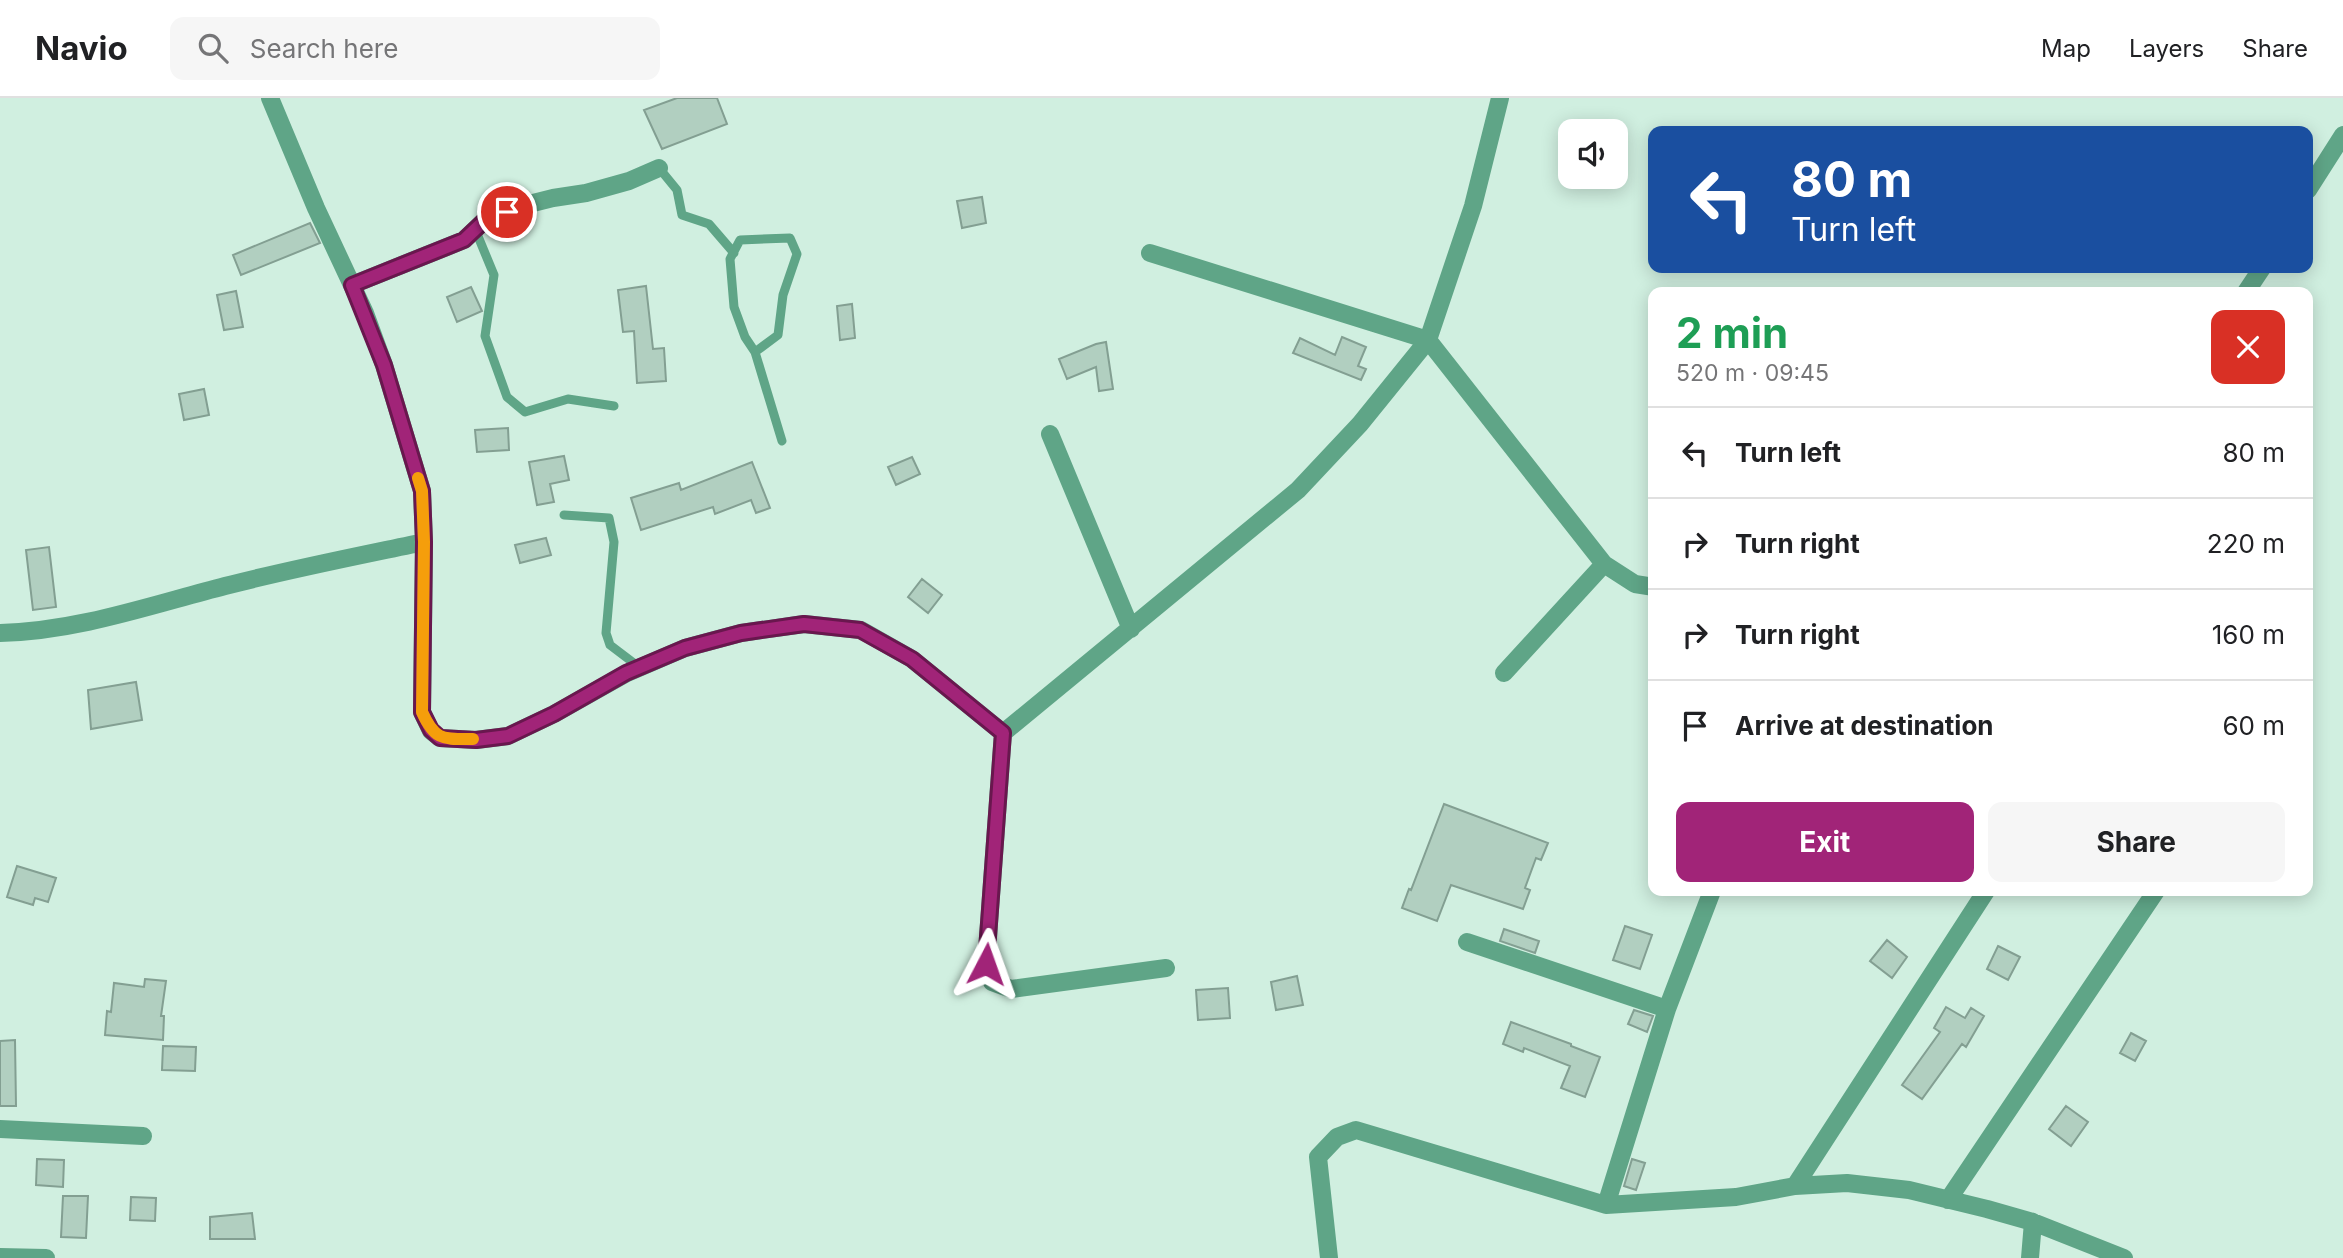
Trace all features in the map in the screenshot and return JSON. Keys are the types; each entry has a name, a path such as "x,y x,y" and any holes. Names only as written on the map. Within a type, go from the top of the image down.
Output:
{"street":[{"path":"270,98 384,365 422,491 422,712 431,730 440,738 476,740 508,736 639,667 685,648 741,633 804,624 860,630 912,659 1003,733"},
{"path":"1166,968 1011,989 992,982 986,964 1003,733 1298,490 1360,424 1428,340 1473,206 1500,98"},
{"path":"2313,183 2340,145"},
{"path":"352,285 464,240 483,222 521,206 629,181 659,167"},
{"path":"1150,253 1428,340 1604,564 1635,584 1648,586"},
{"path":"1050,434 1131,629"},
{"path":"0,633 123,615 226,586 424,542"},
{"path":"1504,673 1604,564"},
{"path":"1606,1205 1667,1009 1710,896"},
{"path":"1795,1186 1983,896"},
{"path":"1948,1200 2153,896"},
{"path":"1466,942 1667,1009"},
{"path":"0,1129 143,1136"},
{"path":"1329,1258 1318,1157 1337,1137 1356,1130 1606,1205 1736,1196 1795,1186 1847,1183 1909,1190 2033,1222 2124,1258"},
{"path":"2030,1258 2033,1222"},
{"path":"0,1257 46,1258"}],"lane":[{"path":"659,167 677,190 682,215 709,224 734,253"},
{"path":"475,229 494,275 485,336 506,397 525,412 568,399 614,406"},
{"path":"755,352 778,335 783,295 797,254 790,238 740,240 730,259 734,307 745,337 755,352 782,441"},
{"path":"564,514 609,518 614,542 607,633 610,645 639,667"}],"building":[{"path":"677,98 717,98 727,124 662,149 644,110"},
{"path":"982,197 986,223 962,228 957,201"},
{"path":"310,223 320,243 241,275 233,255"},
{"path":"646,286 653,349 664,348 666,381 637,383 634,331 623,332 618,290"},
{"path":"471,287 482,311 457,322 447,297"},
{"path":"236,291 243,327 224,330 217,295"},
{"path":"852,304 855,338 840,340 837,306"},
{"path":"1342,337 1366,347 1358,366 1366,369 1361,380 1293,353 1300,338 1335,355"},
{"path":"1106,342 1113,389 1099,391 1096,367 1067,379 1059,359"},
{"path":"204,389 209,415 184,420 179,394"},
{"path":"508,428 509,450 477,452 475,430"},
{"path":"564,456 569,480 550,484 554,502 537,505 529,462"},
{"path":"912,457 920,474 896,485 888,467"},
{"path":"752,462 770,508 756,513 751,500 715,514 713,507 641,530 631,498 679,483 681,490"},
{"path":"546,538 551,555 520,563 515,545"},
{"path":"49,547 56,607 33,610 26,550"},
{"path":"922,579 942,595 928,613 908,597"},
{"path":"136,682 142,720 91,729 88,690"},
{"path":"1444,804 1548,843 1541,860 1536,858 1525,888 1530,890 1523,909 1451,885 1437,921 1402,908"},
{"path":"17,866 56,878 48,902 35,898 33,905 7,897"},
{"path":"1625,926 1652,935 1640,969 1613,960"},
{"path":"1504,929 1539,941 1535,953 1500,941"},
{"path":"1887,940 1907,957 1892,978 1870,961"},
{"path":"1998,946 2020,957 2008,980 1987,969"},
{"path":"1297,976 1303,1005 1276,1010 1271,982"},
{"path":"145,979 166,981 161,1016 164,1016 163,1040 105,1035 107,1011 111,1012 114,983 144,987"},
{"path":"1228,988 1230,1018 1198,1020 1196,990"},
{"path":"1946,1007 1965,1018 1971,1008 1984,1016 1966,1047 1962,1044 1922,1099 1902,1085 1940,1032 1934,1028"},
{"path":"1634,1010 1653,1016 1647,1032 1628,1024"},
{"path":"1511,1022 1600,1057 1585,1097 1561,1088 1570,1066 1524,1048 1523,1052 1503,1044"},
{"path":"2131,1033 2146,1041 2135,1061 2120,1053"},
{"path":"15,1040 16,1106 0,1106 0,1041"},
{"path":"163,1046 196,1047 195,1071 162,1070"},
{"path":"2066,1106 2088,1122 2071,1146 2049,1129"},
{"path":"37,1159 64,1160 63,1187 36,1185"},
{"path":"1632,1159 1645,1163 1636,1190 1624,1186"},
{"path":"63,1196 88,1196 86,1238 61,1237"},
{"path":"131,1197 156,1198 155,1221 130,1220"},
{"path":"252,1213 255,1239 210,1239 210,1217"}],"slow traffic":[{"path":"418,478 422,491 424,542 422,712 431,730 440,738 473,739"}],"route":[{"path":"507,212 483,222 464,240 352,285 384,365 422,491 422,712 431,730 440,738 476,740 508,736 554,714 626,673 685,648 741,633 804,624 860,630 912,659 1003,733 986,964"}]}
